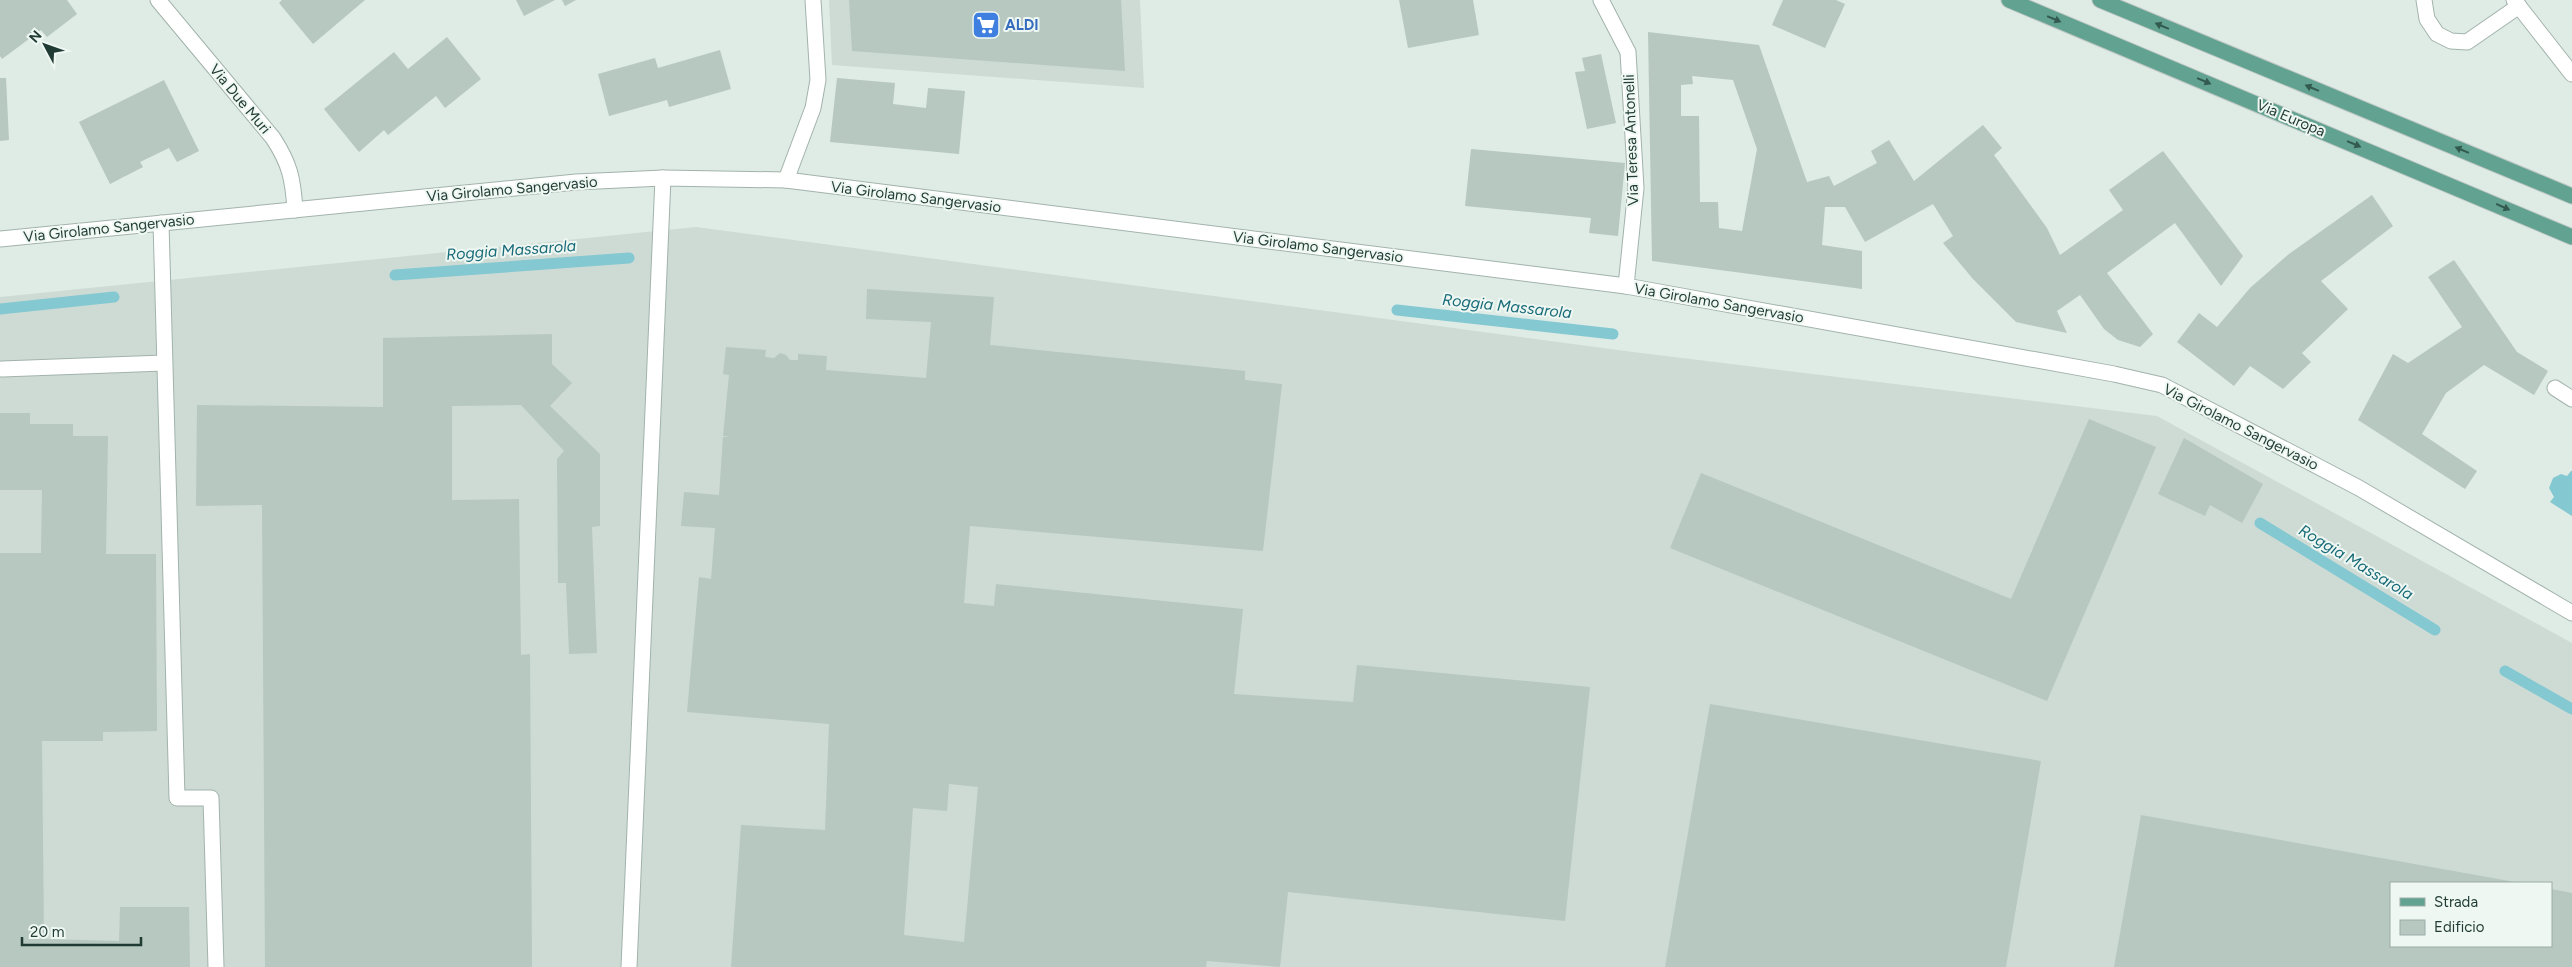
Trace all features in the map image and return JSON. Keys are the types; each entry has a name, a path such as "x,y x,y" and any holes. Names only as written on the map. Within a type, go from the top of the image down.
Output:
{"main road":[{"name":"Via Europa","path":"2009,0 2572,237"},
{"path":"2100,0 2572,196"}],"street":[{"name":"Via Due Muri","path":"158,0 273,138 286,159 294,181 295,210"},
{"path":"786,180 813,108 818,80 813,0"},
{"name":"Via Teresa Antonelli","path":"1601,0 1628,52 1636,188 1626,286"},
{"path":"2424,0 2427,20 2436,34 2451,41 2467,42 2516,3 2572,74"},
{"name":"Via Girolamo Sangervasio","path":"0,239 576,182 663,178 786,180 1626,286 2114,374 2162,385 2359,488 2572,612"},
{"path":"629,967 663,178"},
{"path":"161,223 177,798 211,798 216,967"},
{"path":"2,369 164,363"},
{"path":"2555,388 2572,399"}],"shaded area":[{"name":"ALDI","path":"829,0 1140,0 1144,88 832,65"},
{"path":"696,227 1633,352 2157,416 2572,643 2572,967 0,967 0,297"}],"water":[{"path":"2571,471 2572,516 2550,502 2554,497 2549,488 2553,478 2561,474 2567,476"}],"building":[{"path":"0,0 67,0 77,14 47,37 41,30 2,59 0,56"},
{"path":"282,0 365,0 313,44 279,3"},
{"path":"516,0 555,0 524,16"},
{"path":"562,0 576,0 565,6"},
{"name":"ALDI","path":"849,0 1121,0 1125,71 852,51"},
{"path":"1399,0 1473,0 1479,35 1408,48"},
{"path":"1783,0 1836,0 1845,4 1825,48 1772,25"},
{"path":"1648,32 1759,45 1807,182 1829,176 1834,186 1877,163 1871,151 1889,140 1914,181 1983,125 2002,148 1994,155 2047,228 2060,255 2123,210 2109,190 2163,151 2243,256 2221,286 2175,223 2107,273 2153,334 2140,347 2118,340 2104,329 2080,295 2057,311 2067,333 2016,322 1973,279 1943,243 1953,236 1933,204 1865,242 1845,207 1825,207 1822,245 1862,251 1862,289 1652,261","holes":["1692,76 1733,80 1757,149 1742,231 1719,228 1718,202 1700,202 1699,116 1681,116 1681,85 1693,84"]},
{"path":"447,37 481,79 445,108 436,96 388,135 384,130 359,152 324,109 394,52 408,69"},
{"path":"720,50 731,89 669,107 667,100 609,116 598,74 655,58 658,68"},
{"path":"1601,54 1616,123 1587,129 1575,72 1585,71 1582,58"},
{"path":"0,78 6,78 9,140 0,141"},
{"path":"837,78 895,83 893,104 926,108 928,88 965,91 959,154 830,142"},
{"path":"164,80 199,151 177,162 169,148 140,162 143,167 110,184 79,122"},
{"path":"1471,149 1625,163 1618,236 1589,233 1591,218 1465,206"},
{"path":"2372,195 2393,226 2321,281 2348,309 2302,353 2311,362 2283,389 2250,366 2234,386 2177,342 2199,313 2217,327 2250,288 2289,254"},
{"path":"2454,260 2517,352 2548,371 2534,395 2484,365 2446,393 2422,434 2477,471 2465,489 2358,420 2393,354 2408,363 2462,327 2428,277"},
{"path":"867,289 994,297 990,345 1245,371 1245,380 1282,384 1263,551 970,526 964,603 994,606 996,584 1243,609 1234,694 1353,702 1357,665 1590,687 1565,921 1288,892 1280,967 1207,961 1206,967 731,967 741,825 825,830 829,724 687,712 699,577 711,579 715,528 681,526 684,492 719,495 723,437 730,437 723,436 729,375 723,374 726,347 766,350 765,357 774,358 780,353 786,355 790,360 798,360 798,354 827,356 826,370 926,378 931,322 866,319","holes":["949,784 978,787 964,942 904,935 913,808 947,811"]},
{"path":"552,334 552,364 572,383 550,406 600,454 600,526 592,527 597,653 569,654 566,583 558,583 557,459 564,451 521,405 452,406 452,500 519,499 521,655 530,654 532,967 265,967 262,505 196,506 197,405 383,407 383,338"},
{"path":"0,413 30,413 30,424 73,424 73,436 108,436 106,554 156,554 157,731 103,732 103,741 42,741 44,939 119,941 120,907 189,907 190,967 0,967 0,553 41,553 42,490 0,490"},
{"path":"2089,419 2156,447 2047,701 1670,548 1701,473 2011,599"},
{"path":"2184,438 2263,484 2242,523 2210,505 2205,516 2158,494"},
{"path":"1710,704 2041,761 2006,967 1665,967"},
{"path":"2141,815 2515,882 2390,882 2390,947 2552,947 2552,889 2572,893 2572,967 2114,967"}],"waterway":[{"name":"Roggia Massarola","path":"395,275 629,258"},
{"name":"Roggia Massarola","path":"0,309 114,297"},
{"name":"Roggia Massarola","path":"1397,310 1613,334"},
{"name":"Roggia Massarola","path":"2260,523 2435,630"},
{"name":"Roggia Massarola","path":"2505,671 2572,709"}],"place":[{"name":"ALDI","path":"986,25"}]}
